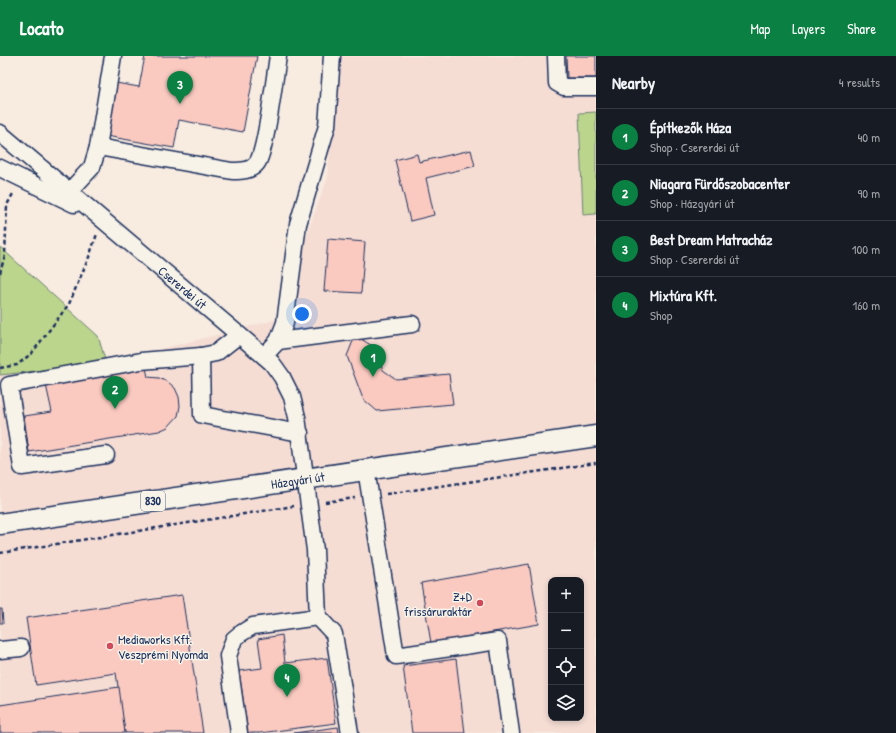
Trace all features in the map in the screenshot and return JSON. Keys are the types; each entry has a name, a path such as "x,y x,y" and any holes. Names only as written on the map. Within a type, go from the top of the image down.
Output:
{"main road":[{"name":"Házgyári út","path":"0,524 596,436"}],"street":[{"path":"69,192 92,167 98,146 113,56"},
{"path":"98,146 232,171 251,169 262,154 278,56"},
{"path":"264,356 278,341 285,323 298,224 327,126 332,56"},
{"path":"556,56 557,83 564,87 596,88"},
{"name":"Csererdei út","path":"0,133 264,356 272,363 282,377 292,396 300,433 315,550 318,616"},
{"path":"0,168 102,218"},
{"path":"278,341 412,324"},
{"path":"106,455 22,467 9,385 141,361 201,356 216,353 239,335"},
{"path":"201,356 202,415 300,433"},
{"path":"366,469 396,656 498,641 512,733"},
{"path":"239,733 228,656 234,639 253,626 318,616 334,634 350,733"},
{"path":"0,650 22,648"}],"path":[{"path":"0,273 5,255 7,206 22,178"},
{"path":"0,368 17,365 32,353 69,304 89,257 102,218"}],"shaded area":[{"path":"337,56 596,56 596,733 0,733 0,375 106,363 275,320 328,177 334,66"}],"green space":[{"path":"596,112 596,214 583,215 579,113"},
{"path":"0,247 98,336 106,363 0,375"}],"building":[{"path":"145,56 257,56 243,132 179,120 174,148 106,136 116,83 139,87"},
{"path":"566,56 596,56 596,78 567,78"},
{"path":"471,150 475,166 426,178 434,215 410,221 395,160 417,154 419,162"},
{"path":"328,239 365,242 361,293 324,291"},
{"path":"361,339 374,347 383,370 396,379 449,374 453,404 377,411 363,399 347,356 353,341"},
{"path":"146,368 148,377 159,378 168,382 175,388 179,397 180,406 178,416 168,427 159,431 29,452 24,416 52,412 46,385"},
{"name":"Z+D frissáruraktár","path":"529,564 539,624 431,643 421,583"},
{"name":"Mediaworks Kft. Veszprémi Nyomda","path":"182,595 203,733 125,733 116,673 36,685 26,618"},
{"path":"0,609 2,609 3,623 0,623"},
{"path":"282,635 285,663 327,658 336,723 260,733 248,733 239,671 262,668 258,639"},
{"path":"456,659 465,733 412,733 403,666"},
{"path":"119,687 125,733 0,733 0,705"},
{"path":"338,727 339,733 294,733"}],"place":[{"name":"Best Dream Matracház","path":"180,104"},
{"name":"Építkezők Háza","path":"373,377"},
{"name":"Niagara Fürdőszobacenter","path":"115,409"},
{"name":"Z+D frissáruraktár","path":"480,603"},
{"name":"Mediaworks Kft. Veszprémi Nyomda","path":"110,646"},
{"name":"Mixtúra Kft.","path":"287,697"}]}
